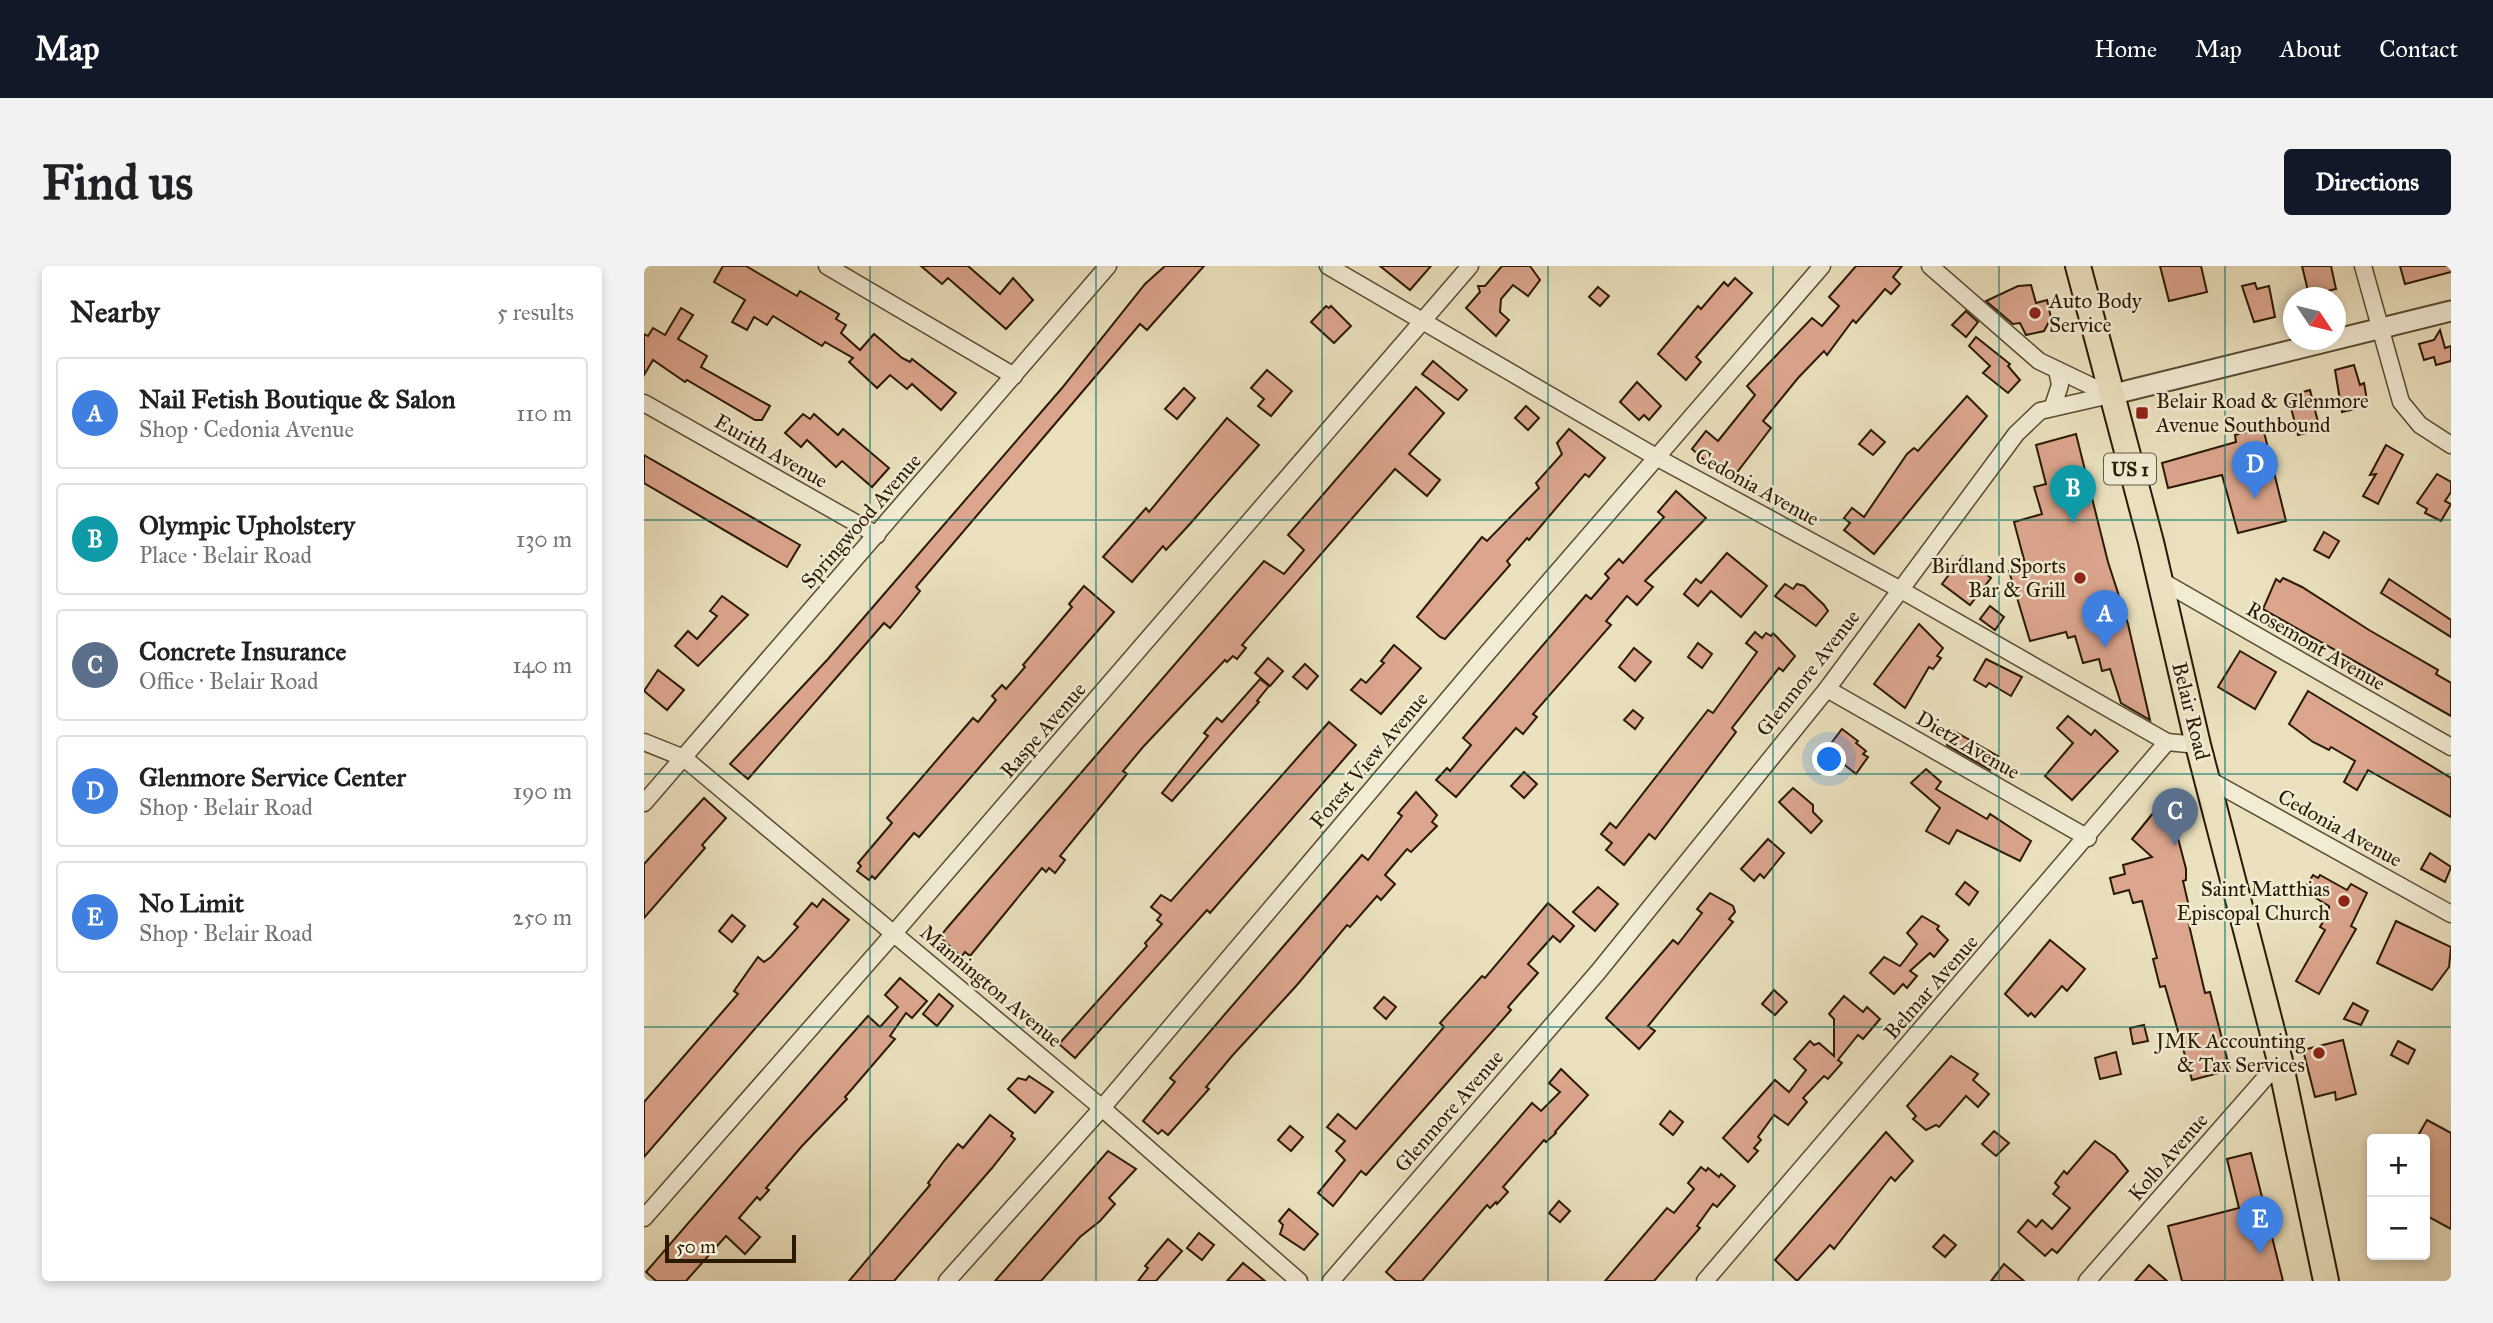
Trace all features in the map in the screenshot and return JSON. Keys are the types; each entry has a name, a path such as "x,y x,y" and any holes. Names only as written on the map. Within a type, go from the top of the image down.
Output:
{"main road":[{"name":"Belair Road","path":"2078,266 2160,580 2198,745 2280,1061 2326,1281"}],"street":[{"path":"827,266 1014,376"},
{"name":"Springwood Avenue","path":"644,803 1108,266"},
{"name":"Cedonia Avenue","path":"1328,266 1656,457 1901,590 2167,742"},
{"name":"Raspe Avenue","path":"644,1218 895,932 1470,266"},
{"name":"Forest View Avenue","path":"947,1281 1102,1108 1822,266"},
{"path":"1930,266 2039,361 2110,395"},
{"path":"2363,266 2378,330 2401,402 2420,425 2451,445"},
{"name":"Glenmore Avenue","path":"1331,1281 1598,972 1827,688 2029,419 2053,406 2110,395 2451,311"},
{"path":"2053,406 2060,385 2057,370"},
{"name":"Eurith Avenue","path":"644,403 877,535"},
{"name":"Rosemont Avenue","path":"2160,580 2451,747"},
{"name":"Dietz Avenue","path":"1827,688 2088,838"},
{"name":"Mannington Avenue","path":"644,742 684,758 1102,1108 1299,1281"},
{"path":"2167,742 2198,745"},
{"name":"Belmar Avenue","path":"1705,1281 2088,838 2167,742"},
{"name":"Cedonia Avenue","path":"2208,779 2451,914"},
{"name":"Kolb Avenue","path":"2087,1281 2280,1061"}],"building":[{"path":"723,266 746,266 797,296 800,291 839,314 836,319 846,325 841,333 860,350 874,334 902,358 910,362 912,359 956,393 941,410 912,384 907,389 890,375 877,388 849,362 853,358 825,342 822,346 773,316 767,325 754,317 747,330 732,322 745,300 714,282"},
{"path":"921,266 968,266 1000,294 1013,278 1033,300 1006,329 948,278 942,284"},
{"path":"1165,266 1204,266 1147,330 1140,324 916,587 920,591 890,628 884,623 748,779 730,764 828,659 1062,388 1145,284"},
{"path":"1380,266 1431,266 1410,290"},
{"path":"1502,266 1530,266 1540,280 1528,296 1513,285 1501,299 1500,312 1509,320 1496,336 1466,308 1480,292 1478,286 1485,286"},
{"path":"1856,266 1902,266 1893,277 1900,284 1891,294 1885,289 1856,323 1853,320 1827,355 1824,351 1798,378 1763,421 1771,428 1735,475 1721,463 1715,470 1692,449 1706,431 1718,441 1755,395 1747,386 1812,318 1822,326 1839,306 1829,297"},
{"path":"2160,266 2201,266 2207,292 2169,301"},
{"path":"2302,266 2331,266 2336,287 2307,287"},
{"path":"2400,266 2451,266 2451,272 2405,284"},
{"path":"1735,278 1752,293 1696,357 1701,362 1686,380 1658,354 1698,306 1701,309 1724,282 1728,286"},
{"path":"2255,283 2257,289 2269,286 2275,317 2254,322 2242,286"},
{"path":"2031,285 2036,303 2047,300 2051,318 2044,331 2026,335 2020,323 2013,324 1986,301 2018,286"},
{"path":"1598,287 1609,296 1600,306 1589,297"},
{"path":"1326,306 1331,306 1351,326 1334,343 1311,322"},
{"path":"681,308 693,315 678,339 707,356 701,367 770,406 762,420 755,420 687,380 685,382 653,360 644,375 644,334 648,336 653,328 665,335"},
{"path":"1966,311 1978,322 1966,337 1952,325"},
{"path":"2440,330 2445,348 2451,346 2451,361 2436,365 2434,357 2424,360 2419,344 2434,340"},
{"path":"1976,337 2010,364 2008,366 2020,380 2008,393 1983,373 1990,366 1969,346"},
{"path":"1433,361 1467,390 1458,400 1422,374"},
{"path":"2354,365 2360,385 2364,383 2368,406 2342,412 2335,370"},
{"path":"1267,370 1292,391 1271,416 1258,406 1264,399 1251,388"},
{"path":"1637,382 1661,406 1649,420 1644,415 1639,420 1620,402"},
{"path":"1416,387 1444,413 1409,454 1440,480 1427,496 1395,469 1242,645 1246,648 1237,659 1233,656 1227,662 1225,660 1143,747 1123,771 1127,774 1060,856 1065,860 1055,873 1049,868 1046,872 1042,868 970,956 965,952 961,957 940,937 947,928 1264,561 1284,574 1304,550 1288,535"},
{"path":"1184,388 1195,398 1177,419 1165,409"},
{"path":"2310,390 2320,430 2298,435 2288,396"},
{"path":"1967,396 1987,416 1874,554 1844,530 1850,523 1844,518 1852,508 1864,517 1907,454 1914,448 1918,451"},
{"path":"1526,406 1539,418 1528,430 1515,418"},
{"path":"803,414 810,419 814,414 838,435 843,429 889,468 872,487 842,461 836,467 807,440 801,447 785,433"},
{"path":"1227,418 1259,445 1166,550 1163,546 1132,582 1103,557 1146,508 1149,512"},
{"path":"2263,428 2286,521 2238,533 2222,475 2168,488 2162,463 2236,442 2235,435"},
{"path":"1569,429 1605,458 1589,477 1585,474 1529,540 1527,538 1507,561 1510,565 1445,639 1440,637 1417,617 1482,537 1487,541 1539,488 1536,483 1562,454 1557,443"},
{"path":"1871,430 1885,442 1873,455 1859,444"},
{"path":"2076,434 2108,562 2128,624 2150,720 2121,703 2110,669 2102,671 2099,659 2083,663 2075,636 2068,638 2066,632 2030,641 2009,571 2026,567 2014,522 2042,514 2034,487 2046,484 2036,445"},
{"path":"2386,445 2403,455 2378,504 2363,496 2376,474 2370,475"},
{"path":"644,455 800,545 787,567 644,483"},
{"path":"2437,474 2451,482 2451,492 2445,501 2451,504 2441,521 2425,513 2427,509 2417,503"},
{"path":"1676,491 1706,518 1645,581 1653,587 1637,605 1627,596 1606,621 1611,625 1533,714 1537,717 1523,734 1516,728 1456,797 1436,780 1447,768 1450,771 1471,745 1463,738 1586,595 1591,599 1609,578 1605,574 1619,559 1623,563 1664,517 1658,512"},
{"path":"2324,532 2339,541 2329,558 2314,550"},
{"path":"1727,553 1767,586 1741,617 1711,591 1698,606 1684,594 1696,579 1701,583"},
{"path":"1963,556 1991,578 1970,605 1942,584"},
{"path":"2283,578 2438,670 2436,674 2451,683 2451,716 2263,609 2276,579 2280,582"},
{"path":"2389,579 2451,620 2451,637 2381,593"},
{"path":"1785,584 1793,589 1797,584 1804,586 1824,605 1828,611 1816,626 1775,596"},
{"path":"1084,586 1114,612 919,837 914,833 875,879 872,876 869,880 857,871 861,866 858,863 892,823 887,818 973,718 978,722 996,700 992,696 1002,685 1006,689 1025,667 1023,665 1072,607 1069,604"},
{"path":"722,596 748,615 698,666 675,646 688,631 697,639 717,616 710,611"},
{"path":"1990,606 2004,617 1995,630 1980,619"},
{"path":"1919,624 1943,648 1937,656 1941,658 1933,669 1929,667 1905,708 1874,684"},
{"path":"1755,632 1762,638 1766,633 1771,636 1773,633 1795,656 1783,671 1779,668 1732,728 1736,732 1655,839 1649,834 1624,865 1606,850 1612,843 1601,834 1610,823 1616,828 1708,710 1713,713 1757,652 1746,643"},
{"path":"1698,643 1712,654 1702,668 1688,657"},
{"path":"1394,645 1421,668 1381,714 1351,690 1361,679 1366,683 1384,663 1381,661"},
{"path":"1634,648 1651,662 1635,681 1619,667"},
{"path":"2240,651 2276,672 2255,709 2218,687"},
{"path":"1268,658 1283,671 1270,686 1255,673"},
{"path":"1986,659 2022,677 2011,696 1989,683 1986,687 1974,680"},
{"path":"1305,664 1318,676 1307,689 1293,677"},
{"path":"658,670 684,690 667,710 644,691"},
{"path":"1260,679 1269,686 1257,701 1259,702 1172,801 1162,793 1208,736 1204,733 1217,718 1222,722"},
{"path":"2308,691 2451,778 2451,817 2368,770 2357,790 2344,782 2355,761 2331,747 2329,750 2313,742 2289,724"},
{"path":"1633,710 1643,718 1635,729 1624,720"},
{"path":"2068,716 2091,735 2095,730 2118,751 2072,800 2045,776 2073,743 2057,728"},
{"path":"1329,722 1356,745 1210,913 1207,910 1075,1058 1059,1044 1147,946 1145,943 1162,924 1157,920 1161,915 1151,907 1161,895 1171,901"},
{"path":"1842,729 1858,741 1856,743 1866,751 1863,754 1868,757 1856,774 1826,750"},
{"path":"1954,731 1998,756 1990,770 1947,745"},
{"path":"1926,769 1941,782 1936,789 1987,819 1990,814 2031,841 2020,861 1957,830 1949,844 1926,831 1940,808 1911,783"},
{"path":"1524,772 1537,784 1524,798 1511,786"},
{"path":"1793,788 1813,805 1813,812 1822,821 1811,833 1779,802"},
{"path":"1416,792 1437,815 1432,822 1437,826 1411,852 1407,849 1385,875 1395,884 1381,900 1377,896 1350,927 1347,925 1232,1056 1206,1087 1209,1089 1168,1135 1162,1130 1158,1134 1143,1121 1175,1082 1170,1078 1362,855 1368,860 1402,816 1398,813"},
{"path":"2167,796 2186,869 2186,880 2183,881 2193,924 2189,925 2205,993 2210,992 2230,1070 2192,1080 2165,986 2160,987 2153,959 2157,958 2142,901 2133,903 2129,890 2114,894 2110,878 2125,874 2123,865 2152,857 2132,839"},
{"path":"704,798 726,818 702,845 705,848 644,918 644,864"},
{"path":"1768,839 1784,853 1764,878 1760,874 1754,881 1741,869"},
{"path":"2430,853 2451,867 2445,882 2421,869"},
{"path":"2313,875 2318,878 2320,875 2347,890 2351,884 2367,893 2351,926 2356,929 2319,994 2296,981 2325,930 2320,927 2329,912 2329,906 2309,894 2311,891 2305,888"},
{"path":"1965,882 1978,892 1969,905 1956,894"},
{"path":"1598,887 1618,904 1595,931 1573,912"},
{"path":"1710,893 1733,906 1735,912 1729,919 1733,922 1648,1026 1655,1031 1639,1049 1606,1018 1673,940 1678,944 1702,913 1697,909"},
{"path":"823,899 849,920 644,1157 644,1102 738,994 734,991 758,957 764,962 771,957 798,927 794,924 812,903 817,907"},
{"path":"1548,903 1574,926 1560,942 1553,936 1528,964 1538,973 1508,1007 1511,1010 1366,1175 1361,1171 1333,1206 1318,1193 1345,1160 1336,1151 1345,1141 1327,1127 1338,1114 1356,1129 1444,1027 1440,1023 1482,976 1485,978"},
{"path":"732,915 745,926 732,942 719,931"},
{"path":"1922,916 1939,926 1937,929 1948,940 1934,957 1930,953 1910,971 1917,976 1907,988 1903,984 1894,994 1870,973 1884,957 1900,966 1917,944 1907,933"},
{"path":"2396,921 2451,947 2449,967 2432,990 2377,963"},
{"path":"2050,940 2085,969 2067,991 2062,986 2035,1017 2031,1013 2028,1016 2005,994"},
{"path":"900,978 927,1001 912,1018 906,1013 890,1036 895,1039 845,1097 847,1099 802,1146 766,1188 769,1190 760,1200 757,1197 739,1218 760,1237 745,1254 726,1236 686,1281 656,1281 646,1272 843,1044 868,1016 880,1027 898,1007 885,995"},
{"path":"1774,990 1787,1002 1775,1015 1762,1004"},
{"path":"939,994 953,1006 937,1026 923,1014"},
{"path":"1844,996 1863,1012 1867,1007 1880,1019 1863,1039 1858,1035 1838,1060 1842,1063 1828,1079 1824,1076 1803,1098 1807,1102 1788,1125 1774,1115 1758,1137 1761,1140 1754,1148 1758,1151 1748,1162 1723,1138 1775,1080 1789,1092 1806,1070 1794,1059 1810,1041 1814,1045 1819,1043 1834,1056 1834,1019 1829,1014"},
{"path":"1384,997 1396,1007 1386,1019 1374,1008"},
{"path":"2353,1003 2368,1011 2361,1025 2344,1019"},
{"path":"2144,1025 2148,1041 2133,1044 2130,1028"},
{"path":"2343,1040 2356,1094 2336,1100 2335,1092 2315,1097 2303,1050"},
{"path":"2398,1041 2415,1050 2408,1064 2391,1055"},
{"path":"2116,1052 2121,1074 2100,1079 2095,1058"},
{"path":"1951,1056 1978,1074 1973,1080 1989,1094 1978,1107 1966,1096 1939,1127 1936,1125 1926,1130 1913,1119 1916,1116 1907,1106"},
{"path":"1561,1069 1588,1095 1556,1133 1546,1142 1544,1140 1503,1187 1508,1192 1497,1204 1496,1202 1490,1208 1487,1205 1422,1281 1396,1281 1386,1272 1532,1103 1541,1111 1560,1092 1549,1083"},
{"path":"1029,1076 1053,1092 1035,1113 1008,1089 1018,1078 1026,1080"},
{"path":"1670,1111 1683,1122 1673,1135 1660,1124"},
{"path":"990,1115 1013,1133 1011,1136 1015,1139 992,1168 894,1281 849,1281 930,1185 928,1183 958,1144 963,1148"},
{"path":"2427,1120 2451,1133 2451,1229 2430,1218 2430,1134 2419,1134"},
{"path":"1290,1126 1303,1137 1291,1151 1278,1140"},
{"path":"1994,1131 2009,1143 1996,1156 1982,1144"},
{"path":"1886,1132 1913,1161 1895,1181 1891,1177 1834,1249 1830,1245 1797,1281 1775,1260"},
{"path":"2095,1141 2115,1155 2128,1171 2057,1253 2052,1249 2045,1256 2018,1232 2028,1220 2036,1227 2042,1220 2052,1229 2070,1208 2053,1194 2059,1187 2055,1183 2064,1171 2067,1174"},
{"path":"1108,1151 1136,1169 1109,1198 1115,1204 1080,1237 1041,1281 995,1281"},
{"path":"2251,1153 2283,1281 2182,1281 2168,1226 2239,1208 2227,1159"},
{"path":"1701,1167 1706,1171 1708,1168 1719,1177 1721,1174 1735,1186 1717,1207 1713,1204 1697,1226 1700,1228 1654,1281 1605,1281 1667,1208 1674,1213 1694,1189 1688,1183"},
{"path":"1559,1201 1570,1211 1560,1222 1549,1213"},
{"path":"1289,1209 1318,1234 1304,1250 1280,1234 1283,1225 1279,1221"},
{"path":"1199,1233 1214,1245 1202,1260 1187,1248"},
{"path":"1944,1235 1956,1245 1945,1257 1933,1247"},
{"path":"1168,1239 1182,1251 1156,1281 1138,1281 1148,1268 1145,1266"},
{"path":"1243,1263 1265,1281 1227,1281"},
{"path":"2004,1264 2024,1281 1991,1281"},
{"path":"2149,1265 2167,1281 2135,1281"}],"place":[{"name":"Auto Body Service","path":"2035,313"},
{"name":"Belair Road & Glenmore Avenue Southbound","path":"2142,413"},
{"name":"Glenmore Service Center","path":"2255,499"},
{"name":"Olympic Upholstery","path":"2073,523"},
{"name":"Birdland Sports Bar & Grill","path":"2080,578"},
{"name":"Nail Fetish Boutique & Salon","path":"2105,648"},
{"name":"Concrete Insurance","path":"2175,846"},
{"name":"Saint Matthias Episcopal Church","path":"2344,901"},
{"name":"JMK Accounting & Tax Services","path":"2319,1053"},
{"name":"No Limit","path":"2260,1254"}]}
